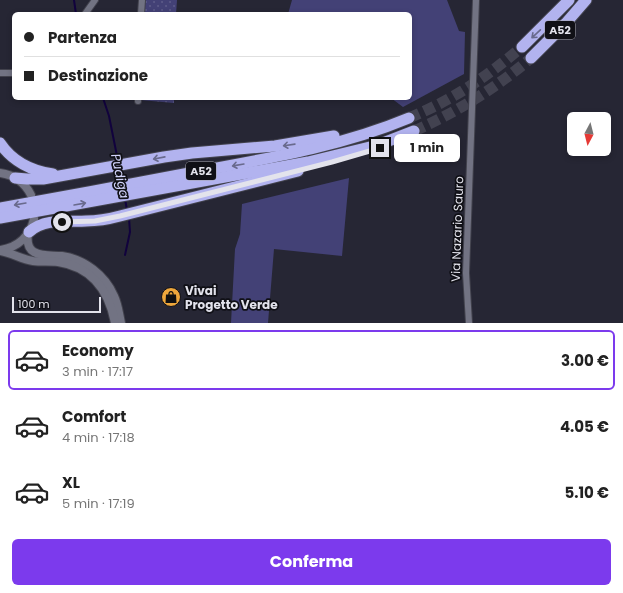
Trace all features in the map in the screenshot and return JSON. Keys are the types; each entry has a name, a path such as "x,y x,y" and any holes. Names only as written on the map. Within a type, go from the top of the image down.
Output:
{"highway":[{"name":"A52","path":"522,46 569,0"},
{"name":"A52","path":"531,58 566,23 586,0"},
{"name":"A52","path":"63,175 192,153 300,143 409,118 373,132 306,151 128,190"},
{"name":"A52","path":"0,208 128,190 338,156 378,145 414,131 380,148 359,155 133,213 95,221 49,223 39,225 29,232"},
{"path":"0,143 11,156 31,169 44,173 63,175"},
{"path":"7,175 34,179 63,175"},
{"name":"A52","path":"0,218 114,192"}],"street":[{"path":"86,12 95,0"},
{"path":"141,12 142,0"},
{"name":"Via Nazario Sauro","path":"470,323 466,297 466,273 476,0"},
{"path":"0,73 12,73"},
{"path":"0,168 7,175 26,186 31,195"},
{"path":"34,219 27,239 29,246 35,253 72,258 86,264 97,273 105,281 115,297 121,323"},
{"path":"0,251 17,244 29,232"},
{"path":"0,251 11,253 30,261 53,261 65,263 83,271 94,279 104,292 111,306 115,323"}],"shaded area":[{"path":"144,0 177,0 176,12 143,12"},
{"path":"292,0 447,0 459,31 465,32 464,74 403,107 394,100 412,100 412,12 289,12"},
{"path":"140,100 174,100 174,103"},
{"path":"349,178 342,256 274,249 268,323 231,323 235,249 240,234 242,204"}],"waterway":[{"name":"Pudiga","path":"74,0 76,12"},
{"name":"Pudiga","path":"104,100 109,116 118,161"},
{"name":"Pudiga","path":"119,169 122,183"},
{"name":"Pudiga","path":"125,199 127,210"},
{"name":"Pudiga","path":"125,255 130,232 129,218"}],"tunnel":[{"path":"409,118 425,111 468,87 522,47"},
{"path":"414,131 446,116 476,99 531,58"}],"place":[{"name":"Vivai Progetto Verde","path":"171,297"}],"route":[{"path":"62,222 95,221 120,216 184,201 359,155 380,148"}]}
